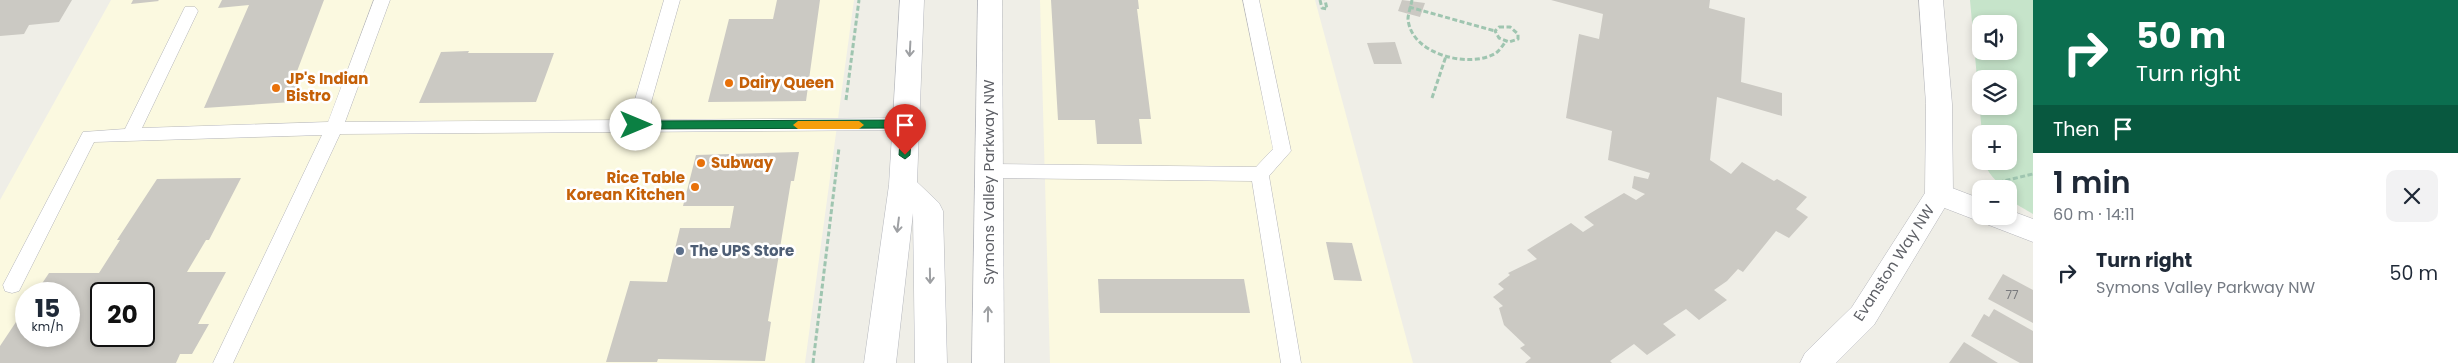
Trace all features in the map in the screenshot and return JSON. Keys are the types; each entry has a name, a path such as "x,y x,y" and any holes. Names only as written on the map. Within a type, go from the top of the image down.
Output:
{"main road":[{"path":"880,363 903,185 912,0"},
{"path":"971,0 990,66"},
{"name":"Symons Valley Parkway NW","path":"988,363 990,0"},
{"name":"Evanston Way NW","path":"1816,363 1863,316 1939,194 1939,104 1931,0"},
{"path":"903,185 929,211 931,363"},
{"path":"1939,194 1972,207"},
{"path":"2017,225 2033,231"}],"lane":[{"path":"223,363 334,128 382,0"},
{"path":"636,125 672,0"},
{"path":"990,171 1260,174 1282,151 1251,0"},
{"path":"131,134 190,11"},
{"path":"12,284 89,136 334,128 907,124"},
{"path":"1260,174 1291,363"}],"path":[{"path":"813,363 859,0"},
{"path":"1320,0 1322,8 1327,9 1325,0"},
{"path":"1412,0 1406,21 1414,37 1428,48 1446,56 1466,60 1483,59 1498,52 1506,41"},
{"path":"1409,7 1495,31 1499,38 1506,41 1518,39 1516,32 1502,26 1495,31"},
{"path":"1432,98 1446,56"},
{"path":"2008,180 2033,174"}],"shaded area":[{"path":"111,0 854,0 805,363 0,363 0,200"},
{"path":"1040,0 1315,0 1413,363 1050,363"}],"green space":[{"path":"1970,0 2033,0 2033,214 2017,205 2017,180 1995,180 1988,170 2017,170 2017,125 1981,125 1980,115 2017,115 2017,70 1976,70 1975,60 2017,60 2017,15 1972,15 1972,22"}],"building":[{"path":"0,0 72,0 59,22 29,25 24,34 0,36"},
{"path":"133,0 158,0 159,1 131,4"},
{"path":"222,0 324,0 296,74 302,73 292,102 204,108 249,5 218,8"},
{"path":"777,0 820,0 806,101 708,102 729,19 773,19"},
{"path":"1051,0 1138,0 1139,9 1137,9 1151,119 1139,119 1142,144 1097,144 1095,120 1058,120"},
{"path":"1402,0 1425,3 1420,17 1398,11"},
{"path":"1551,0 1710,0 1709,8 1745,18 1741,82 1782,93 1782,116 1717,97 1710,160 1731,174 1742,162 1774,181 1777,179 1807,197 1796,209 1808,217 1789,238 1776,231 1743,272 1738,269 1727,281 1714,290 1727,300 1699,320 1686,309 1663,324 1676,335 1647,355 1634,344 1610,361 1612,363 1525,363 1531,358 1520,348 1525,345 1504,325 1499,308 1503,306 1493,297 1504,289 1498,284 1510,275 1508,273 1537,259 1527,250 1571,223 1583,232 1594,225 1584,217 1624,193 1636,200 1645,194 1632,188 1634,176 1648,179 1650,173 1608,160 1612,131 1566,118 1579,34 1599,39 1603,14"},
{"path":"1395,42 1402,64 1374,64 1367,43"},
{"path":"469,51 468,53 554,53 536,102 419,103 441,52"},
{"path":"799,152 794,181 791,181 768,321 771,322 765,361 658,359 657,362 606,362 630,281 667,282 680,228 730,228 734,206 683,206 696,155"},
{"path":"241,178 209,240 206,240 187,272 226,272 198,324 209,324 192,354 180,354 176,363 0,363 0,346 15,324 15,347 80,347 80,282 43,282 49,273 99,273 120,240 117,240 157,179"},
{"path":"1326,242 1352,243 1362,281 1334,280"},
{"path":"2003,274 2033,290 2033,323 1988,299"},
{"path":"1098,279 1244,279 1250,313 1100,313"},
{"path":"1994,309 2033,331 2033,363 2020,363 1971,336 1984,314 1989,317"},
{"path":"1964,342 1998,363 1949,363"}],"slow traffic":[{"path":"798,125 859,125"}],"place":[{"name":"Dairy Queen","path":"729,83"},
{"name":"JP's Indian Bistro","path":"276,88"},
{"name":"Subway","path":"701,163"},
{"name":"Rice Table Korean Kitchen","path":"695,187"},
{"name":"The UPS Store","path":"680,251"}],"route":[{"path":"636,125 907,124 905,155"}]}
